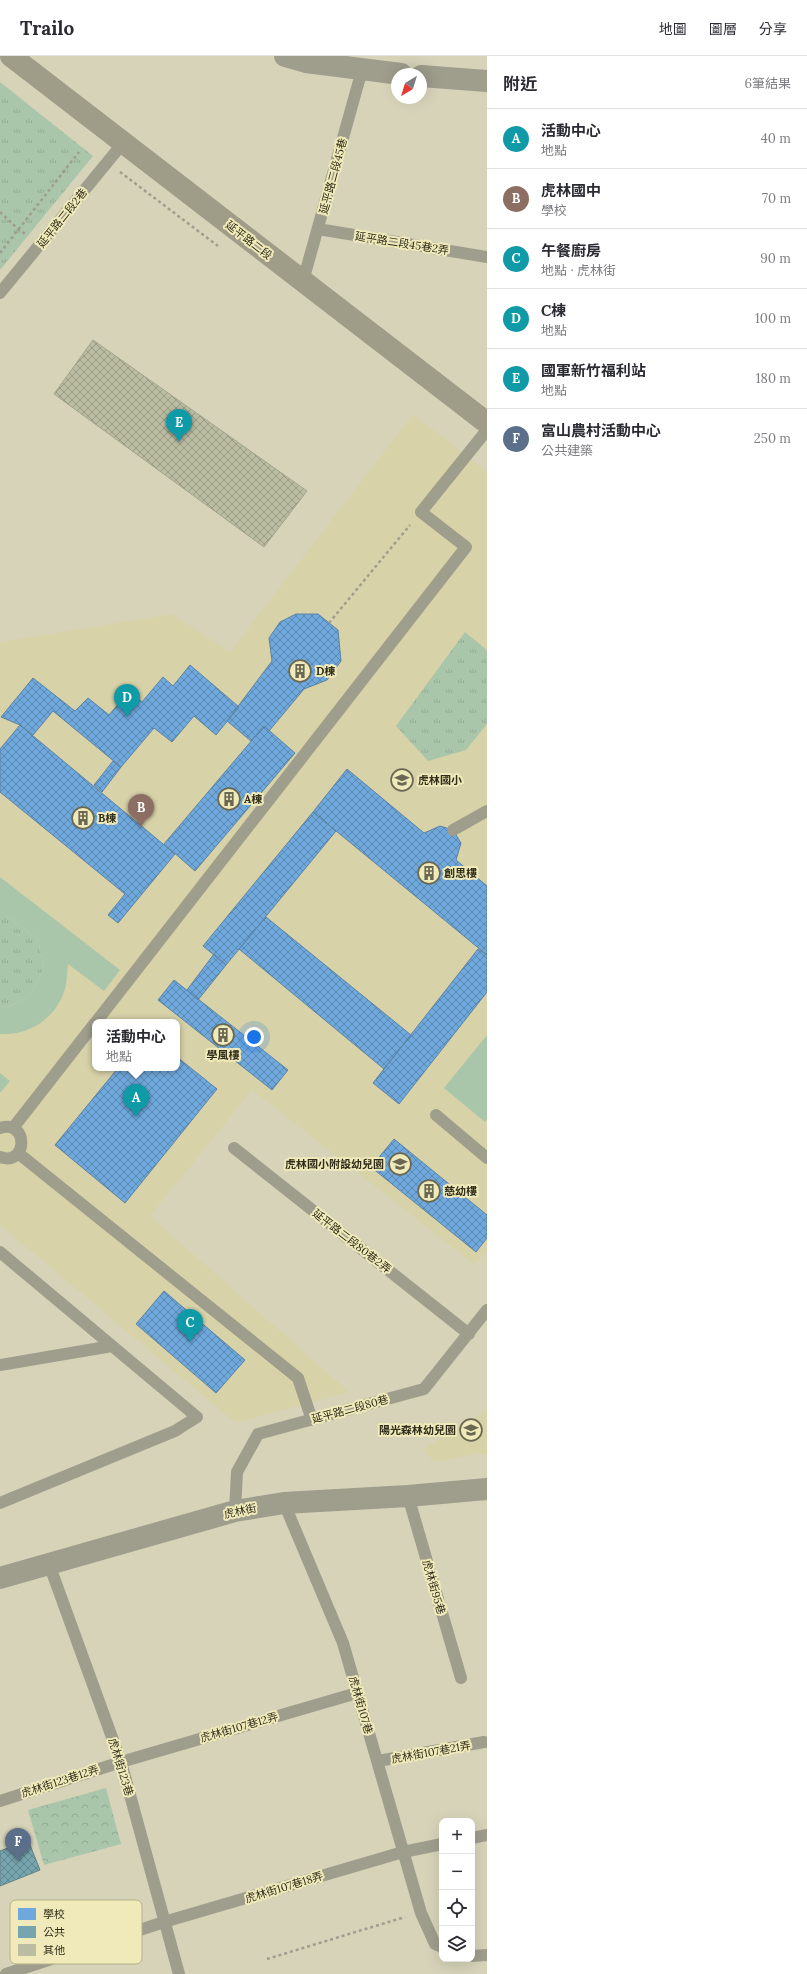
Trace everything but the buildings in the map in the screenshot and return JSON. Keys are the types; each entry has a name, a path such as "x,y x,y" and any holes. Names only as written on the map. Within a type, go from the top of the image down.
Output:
{"street":[{"name":"延平路二段","path":"11,56 487,423"},
{"path":"285,56 306,62 391,73"},
{"path":"427,76 487,81"},
{"name":"虎林街","path":"0,1578 235,1511 284,1503 408,1496 487,1489"}],"lane":[{"name":"延平路二段45巷","path":"303,281 362,70"},
{"name":"延平路二段2巷","path":"0,293 123,143"},
{"name":"延平路二段45巷2弄","path":"318,229 487,257"},
{"path":"99,1019 466,547 421,512 487,430"},
{"path":"453,830 487,811"},
{"path":"13,1128 92,1028"},
{"path":"436,1115 487,1158"},
{"path":"0,1128 13,1128 20,1135 22,1140 21,1149 18,1153 9,1159 0,1157"},
{"name":"延平路二段80巷2弄","path":"234,1148 469,1334"},
{"path":"18,1153 298,1378 312,1420"},
{"path":"0,1252 197,1417 175,1431 0,1503"},
{"name":"延平路二段80巷","path":"235,1511 237,1472 258,1434 424,1389 487,1310"},
{"path":"0,1365 112,1346"},
{"name":"虎林街95巷","path":"408,1496 461,1678"},
{"name":"虎林街107巷","path":"284,1503 343,1643 421,1913 435,1944 439,1946"},
{"name":"虎林街123巷","path":"49,1564 120,1762 179,1974"},
{"name":"虎林街107巷12弄","path":"120,1762 357,1693"},
{"name":"虎林街107巷21弄","path":"378,1761 484,1742"},
{"name":"虎林街123巷12弄","path":"0,1801 120,1762"},
{"path":"475,1837 487,1835"},
{"name":"虎林街107巷18弄","path":"142,1929 403,1852 439,1845"},
{"path":"475,1956 487,1955"},
{"name":"虎林街107巷18弄","path":"6,1974 36,1964"}],"path":[{"path":"0,253 79,152"},
{"path":"0,212 19,230 42,243"},
{"path":"329,623 421,512"},
{"path":"267,1959 421,1913"}],"shaded area":[{"path":"413,414 487,472 487,1250 475,1265 252,1090 150,1216 349,1392 236,1423 0,1225 0,642 172,614 230,652"},
{"name":"陽光森林幼兒園","path":"487,1410 487,1455 475,1454 435,1462 422,1450"}],"green space":[{"path":"0,82 93,156 0,270"},
{"path":"465,632 487,650 487,724 466,750 428,761 396,726"},
{"path":"0,877 120,970 104,991 68,964 66,985 57,1006 50,1015 33,1028 11,1034 0,1034 0,1006 8,1007 30,995 44,968 38,939 0,911"},
{"path":"0,911 38,939 44,968 30,995 8,1007 0,1006"},
{"path":"487,1035 487,1119 485,1122 444,1088"},
{"path":"0,1073 10,1081 0,1093"},
{"path":"106,1788 121,1844 44,1865 28,1810"}],"place":[{"name":"國軍新竹福利站","path":"179,442"},
{"name":"D棟","path":"300,671"},
{"name":"C棟","path":"127,717"},
{"name":"虎林國小","path":"402,780"},
{"name":"A棟","path":"229,799"},
{"name":"B棟","path":"83,818"},
{"name":"虎林國中","path":"141,827"},
{"name":"創思樓","path":"429,873"},
{"name":"學風樓","path":"223,1035"},
{"name":"活動中心","path":"136,1117"},
{"name":"虎林國小附設幼兒園","path":"400,1164"},
{"name":"慈幼樓","path":"429,1191"},
{"name":"午餐廚房","path":"190,1342"},
{"name":"陽光森林幼兒園","path":"471,1430"},
{"name":"富山農村活動中心","path":"18,1861"}]}
